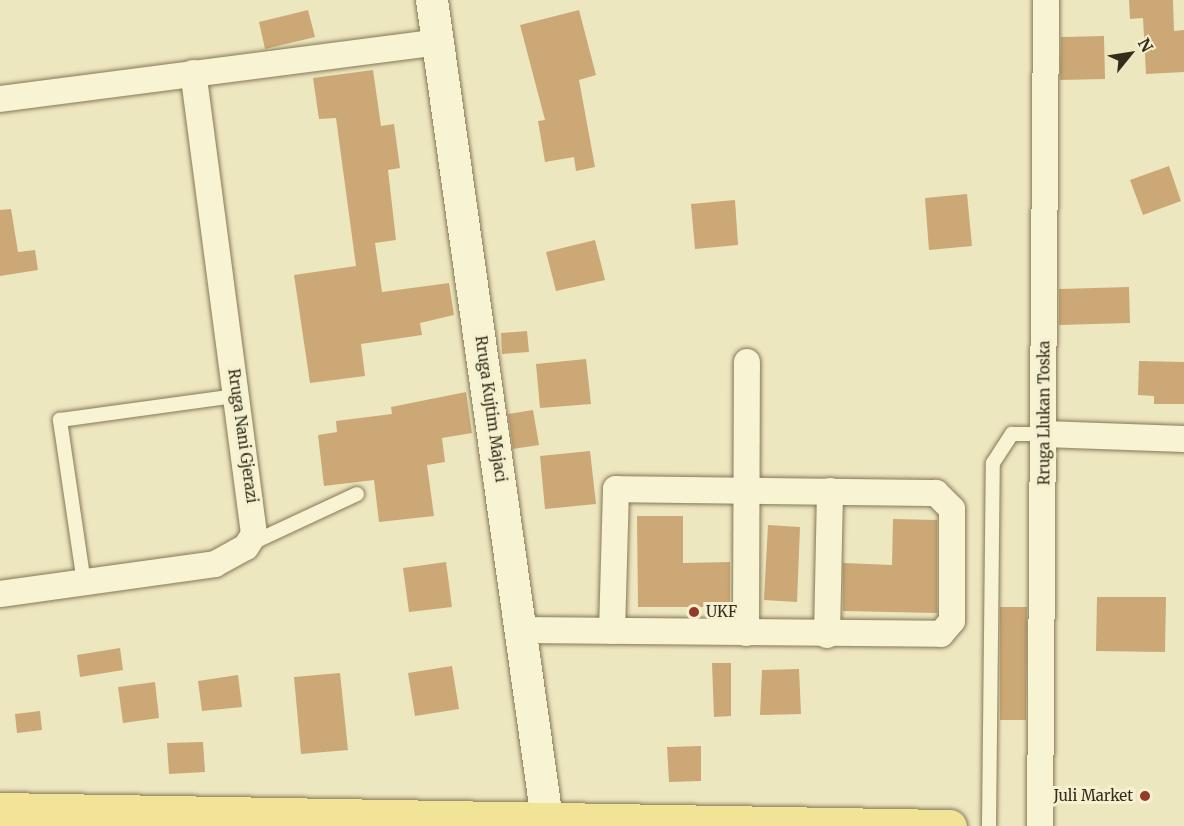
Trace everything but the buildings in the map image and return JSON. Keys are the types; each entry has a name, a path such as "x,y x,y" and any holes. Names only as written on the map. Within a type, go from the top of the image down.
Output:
{"main road":[{"path":"0,809 204,819 547,819 612,823 950,826"}],"street":[{"name":"Rruga Kujtim Majaci","path":"432,0 547,819"},
{"name":"Rruga Llukan Toska","path":"1040,826 1046,0"},
{"path":"0,99 437,42"},
{"name":"Rruga Nani Gjerazi","path":"193,73 255,522 246,547"},
{"path":"746,633 749,489 747,362"},
{"path":"1044,434 1184,439"},
{"path":"521,630 928,636 948,630 952,621 952,509 945,497 749,489 616,489 612,631"},
{"path":"827,635 830,491"},
{"path":"0,594 214,564 246,547"}],"lane":[{"path":"84,582 60,420 237,396"},
{"path":"989,826 993,463 1012,434 1044,434"},
{"path":"246,547 357,494"}],"place":[{"name":"UKF","path":"694,612"},
{"name":"Juli Market","path":"1145,796"}]}
